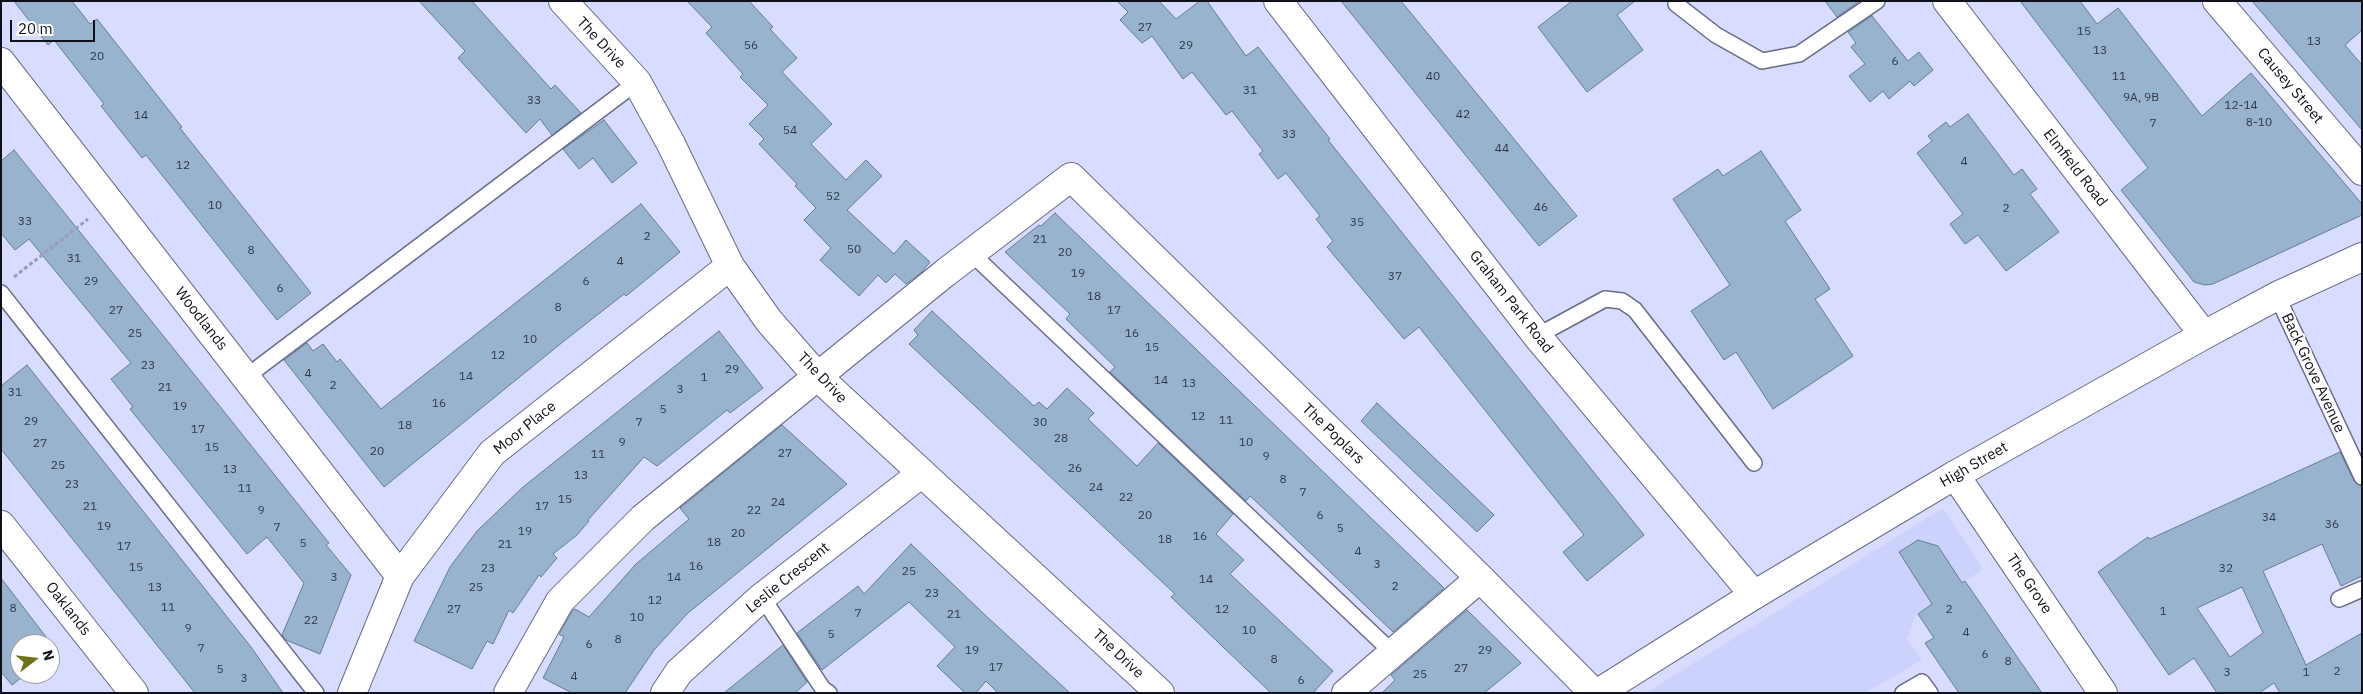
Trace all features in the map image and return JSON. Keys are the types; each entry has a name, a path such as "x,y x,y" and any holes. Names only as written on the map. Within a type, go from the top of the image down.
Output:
{"street":[{"name":"The Drive","path":"563,1 637,82 671,144 730,266 769,321 818,377 1160,693"},
{"name":"Graham Park Road","path":"1278,1 1537,336 1754,595"},
{"name":"Elmfield Road","path":"1947,1 2204,335"},
{"name":"Causey Street","path":"2217,1 2362,171"},
{"name":"Woodlands","path":"1,62 400,576"},
{"name":"The Poplars","path":"971,253 1071,177 1480,578 1594,693"},
{"path":"508,693 560,602 643,518 971,253"},
{"name":"High Street","path":"1598,693 1754,595 1955,475 2204,335 2277,296 2362,257"},
{"name":"Moor Place","path":"352,693 400,576 492,453 730,266"},
{"name":"Leslie Crescent","path":"665,693 679,672 762,597 922,473"},
{"name":"The Grove","path":"1955,475 2103,693"},
{"name":"Oaklands","path":"1,525 134,693"},
{"path":"1346,693 1480,578"}],"lane":[{"path":"1676,4 1716,35 1762,61 1799,54 1877,1"},
{"path":"246,377 637,82"},
{"path":"971,253 1393,653"},
{"path":"5,287 316,693"},
{"name":"Back Grove Avenue","path":"2277,296 2362,477"},
{"path":"1537,336 1606,299 1622,301 1635,310 1754,463"},
{"path":"2339,599 2362,589"},
{"path":"762,597 823,689 829,693"},
{"path":"1903,693 1922,682 1930,693"}],"path":[{"path":"5,287 110,202"}],"shaded area":[{"path":"1943,508 1983,569 1915,616 1907,639 1922,660 1865,693 1646,693"}],"building":[{"path":"14,1 72,1 90,24 97,19 182,127 180,128 311,293 277,320 146,155 142,158 101,106 104,104 54,40 48,45"},
{"path":"419,1 472,1 551,89 555,85 581,113 552,135 540,119 526,133 458,58 465,51"},
{"path":"687,1 749,1 773,27 770,29 797,58 782,72 832,124 811,144 846,180 866,160 882,176 847,210 894,254 906,240 930,262 922,272 906,284 895,274 886,283 878,275 859,296 820,260 831,248 804,220 816,208 795,186 797,184 759,144 764,139 749,124 768,105 740,77 743,74 706,33 712,27"},
{"path":"1117,1 1159,1 1176,19 1200,1 1207,1 1246,56 1258,47 1330,139 1328,140 1644,535 1587,581 1563,552 1584,535 1419,327 1404,339 1327,247 1333,241 1316,219 1320,216 1286,173 1278,179 1259,154 1263,151 1232,111 1226,115 1192,72 1183,79 1152,36 1142,43 1120,20 1128,12"},
{"path":"1341,1 1401,1 1577,216 1539,246"},
{"path":"1572,1 1635,1 1617,15 1643,50 1587,92 1538,27"},
{"path":"1825,1 1860,1 1837,17"},
{"path":"2020,1 2080,1 2097,24 2118,8 2202,116 2251,73 2362,204 2362,215 2213,284 2205,285 2194,282 2121,190 2148,168"},
{"path":"2252,1 2362,1 2362,30 2345,45 2362,65 2362,130"},
{"path":"1872,16 1908,61 1919,52 1933,70 1914,86 1910,81 1889,99 1883,91 1870,102 1849,76 1865,64 1851,47 1856,43 1848,32"},
{"path":"1968,114 2014,175 2022,169 2037,189 2030,194 2059,232 2006,271 1978,235 1965,244 1950,224 1963,214 1917,153 1932,141 1928,136 1946,122 1950,127"},
{"path":"604,120 637,163 612,183 593,158 579,169 563,149"},
{"path":"14,150 329,543 326,545 351,575 320,654 286,640 282,635 304,583 267,537 247,554 130,409 133,407 111,379 131,363 29,239 15,250 1,233 1,161"},
{"path":"1761,151 1801,210 1785,221 1830,289 1815,299 1853,356 1773,409 1736,352 1724,360 1691,311 1730,285 1673,199 1718,169 1723,176"},
{"path":"641,204 680,252 626,296 624,294 564,341 384,487 284,360 307,343 313,351 323,344 337,362 340,359 381,409"},
{"path":"1055,213 1444,588 1393,632 1250,496 1246,501 1110,372 1115,367 1066,319 1070,314 1005,252 1039,225 1041,226"},
{"path":"932,311 1034,406 1039,402 1047,409 1067,388 1094,413 1088,419 1137,466 1158,443 1233,514 1216,534 1244,560 1230,574 1333,671 1313,693 1271,693 1171,597 1175,594 909,344 918,335 914,330"},
{"path":"719,331 763,388 730,413 727,410 657,466 644,457 577,535 553,554 557,558 541,577 539,575 513,613 509,610 493,644 487,641 472,669 414,641 450,567 477,531 523,487"},
{"path":"27,365 251,647 283,693 195,693 1,449 1,386"},
{"path":"1377,403 1494,515 1477,532 1361,421"},
{"path":"782,425 847,484 688,613 654,650 625,693 572,693 543,678 564,637 559,634 573,610 575,609 589,617 636,564 689,519 680,508"},
{"path":"2340,452 2354,481 2362,486 2362,576 2341,586 2322,544 2263,571 2306,665 2362,633 2362,693 2280,693 2274,683 2259,693 2217,693 2194,658 2169,675 2098,572 2148,537 2150,539","holes":["2242,587 2263,633 2230,657 2197,608"]},
{"path":"1918,540 1938,546 1962,583 1965,581 2042,693 1959,693 1925,643 1934,638 1918,614 1932,604 1899,552"},
{"path":"911,544 1070,693 998,693 986,681 976,693 965,693 937,666 955,647 909,602 822,670 797,633 858,586 864,594"},
{"path":"1,578 44,634 10,634 10,683 1,672"},
{"path":"1467,610 1521,663 1484,693 1382,693 1395,680 1391,675"},
{"path":"783,645 807,682 795,693 724,693"}]}
